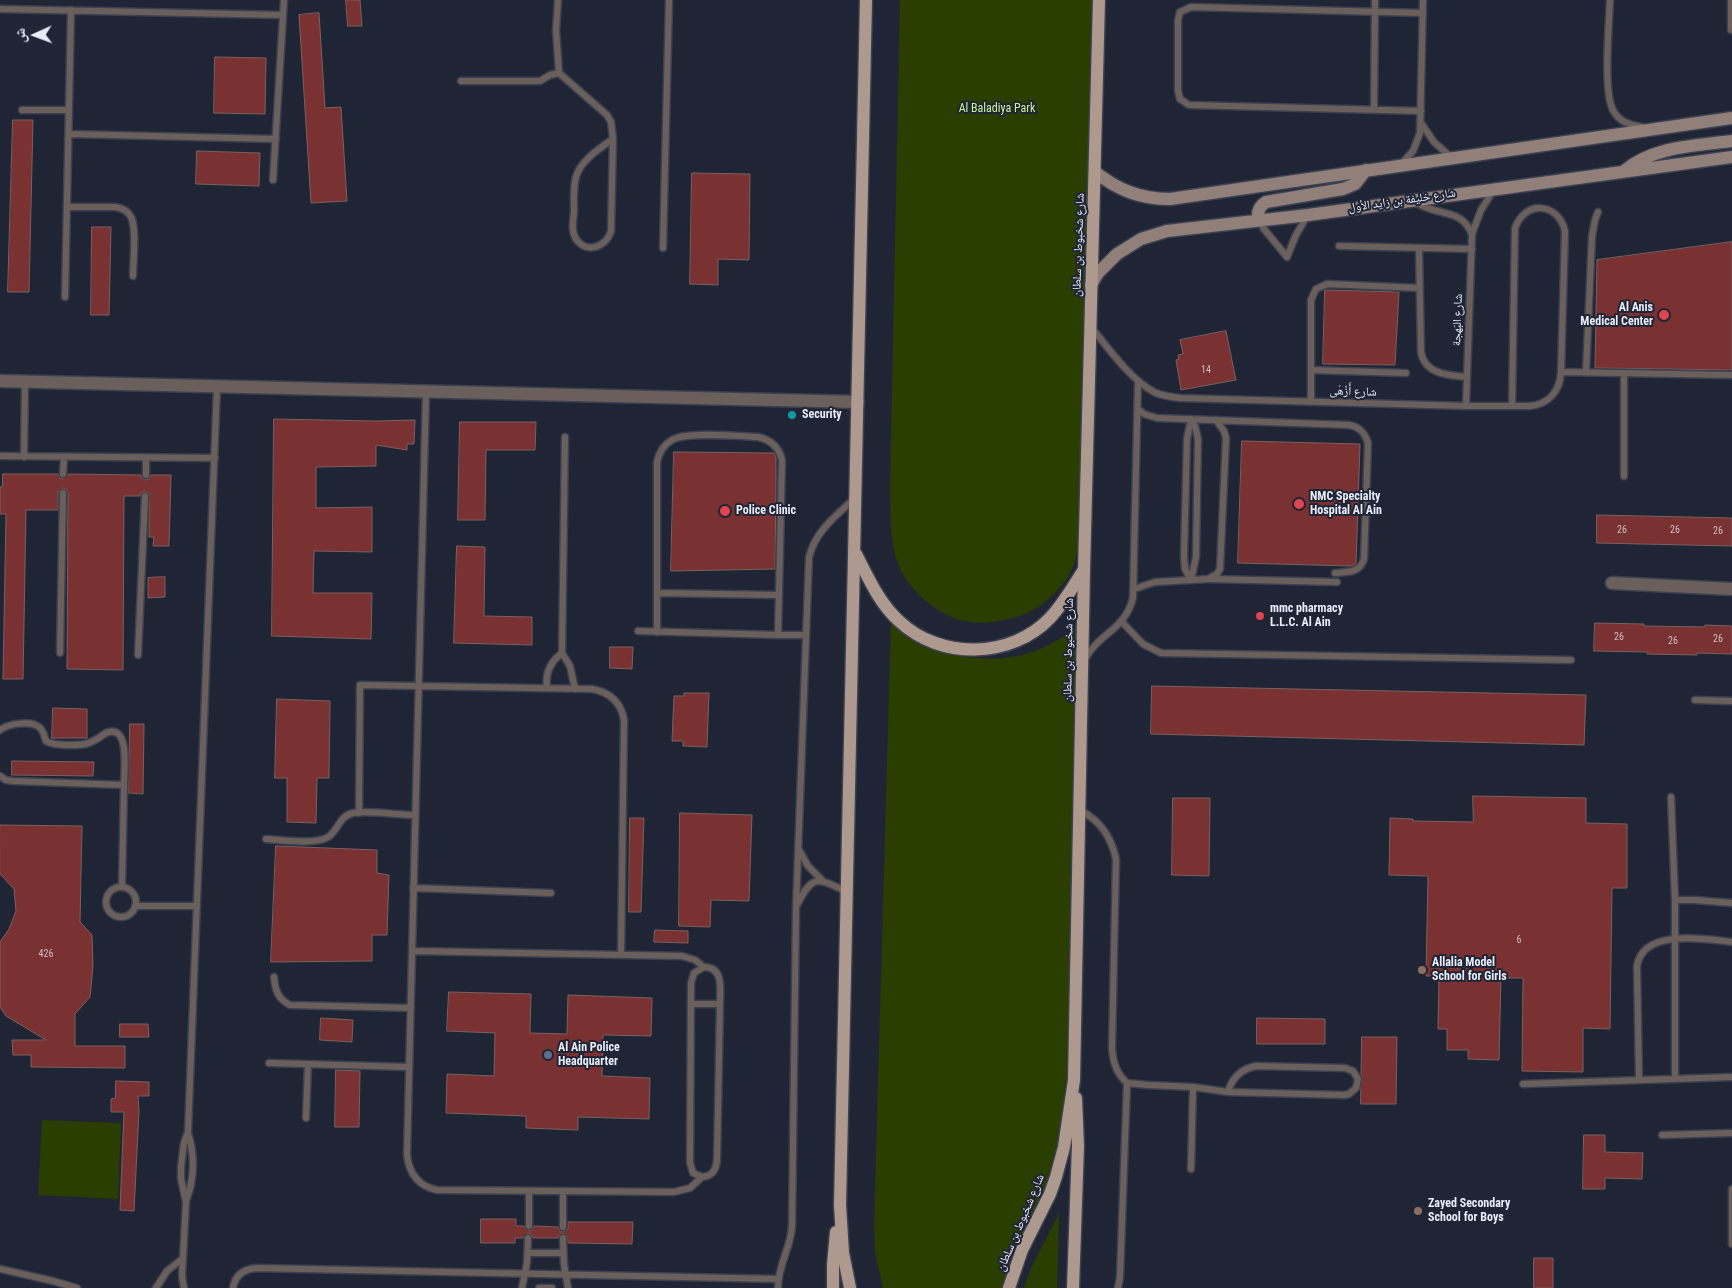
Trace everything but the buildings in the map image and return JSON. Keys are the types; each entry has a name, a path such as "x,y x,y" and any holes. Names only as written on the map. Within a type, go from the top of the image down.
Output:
{"main road":[{"path":"850,1288 843,1253 840,1205 866,0"},
{"name":"شارع شخبوط بن سلطان","path":"1009,1288 1022,1250 1050,1194 1056,1177 1064,1147 1074,1080 1084,570 1099,0"},
{"path":"1094,172 1124,192 1147,198 1170,199 1732,118"},
{"path":"1622,172 1641,159 1657,153 1732,141"},
{"name":"شارع خليفة بن زايد الأول","path":"1092,285 1098,273 1117,254 1147,237 1167,231 1732,157"},
{"path":"1258,220 1258,211 1262,204 1266,202 1343,189 1355,184 1366,170"},
{"path":"855,552 880,599 899,622 914,633 932,642 965,650 999,647 1017,641 1034,631 1050,618 1062,604 1084,570"},
{"path":"1073,1288 1078,1146 1074,1080"},
{"path":"833,1288 834,1245 840,1205"}],"street":[{"path":"0,381 858,402"},
{"path":"1612,583 1732,589"}],"lane":[{"path":"273,180 284,0"},
{"path":"558,0 556,30 559,73 606,115 611,122 613,139 611,231 603,244 593,248 587,247 581,244 573,233 575,180 583,164 613,139"},
{"path":"663,248 669,0"},
{"path":"1374,110 1375,0"},
{"path":"1400,165 1413,151 1420,133 1423,0"},
{"path":"1610,0 1608,74 1610,103 1617,115 1626,123 1654,129"},
{"path":"1731,0 1731,30"},
{"path":"1421,111 1193,105 1186,103 1180,98 1178,91 1178,20 1180,12 1191,7 1423,13"},
{"path":"0,8 283,14"},
{"path":"65,297 71,10"},
{"path":"461,81 540,81 550,75 559,73"},
{"path":"22,110 69,110"},
{"path":"1421,123 1434,142 1451,158"},
{"path":"69,134 276,139"},
{"name":"شارع البَهجة","path":"1466,406 1472,234 1481,210 1495,188"},
{"path":"1411,199 1428,209 1461,218 1466,222 1472,234"},
{"path":"67,207 115,207 128,213 134,228 133,276"},
{"path":"1512,406 1516,228 1526,212 1538,208 1551,210 1556,214 1565,230 1561,372 1732,375"},
{"path":"1586,372 1592,236 1598,212"},
{"path":"1258,220 1287,257 1296,235 1308,214"},
{"path":"1338,246 1472,249"},
{"path":"1419,248 1421,352 1423,360 1429,368 1438,373 1467,377"},
{"path":"1311,402 1311,300 1316,288 1327,284 1420,288"},
{"name":"شارع أَزْهَى","path":"1090,326 1138,380 1162,396 1180,398 1466,406 1536,405 1553,396 1559,385 1561,372"},
{"path":"1311,370 1406,373"},
{"path":"1624,373 1624,476"},
{"path":"1082,664 1099,640 1122,622 1131,607 1134,589 1139,410 1138,380"},
{"path":"24,457 25,382"},
{"path":"186,1202 181,1179 181,1167 184,1143 188,1132 217,386"},
{"path":"412,951 682,956 695,960 704,967 714,970 720,978 717,1160 715,1171 711,1175 702,1177 690,1188 674,1192 437,1190 419,1182 410,1170 407,1155 413,888 426,391"},
{"path":"1139,410 1144,414 1157,418 1349,424 1360,429 1368,443 1364,559 1363,564 1357,570 1335,573"},
{"path":"1191,419 1187,439 1184,557 1185,569 1191,580"},
{"path":"1191,419 1195,426 1198,440 1196,562 1191,580"},
{"path":"1208,579 1217,574 1220,563 1226,438 1224,431 1216,420"},
{"path":"657,632 657,462 666,443 679,436 686,435 758,437 770,441 778,449 782,460 778,635"},
{"path":"565,438 562,653 570,666 574,689"},
{"path":"0,456 214,458"},
{"path":"63,474 64,457"},
{"path":"146,458 146,475"},
{"path":"60,653 63,493"},
{"path":"138,655 145,496"},
{"path":"778,1288 781,1264 790,1243 792,1226 796,908 808,566 811,547 821,530 856,497"},
{"path":"1134,589 1155,582 1208,579 1337,582"},
{"path":"658,593 779,595"},
{"path":"1122,622 1143,644 1161,653 1571,660"},
{"path":"638,631 806,635"},
{"path":"547,688 548,668 556,657 562,653"},
{"path":"359,813 360,685 592,689 607,694 619,704 623,711 621,955"},
{"path":"1695,700 1732,701"},
{"path":"0,730 9,726 34,724 42,730 46,741 53,744 86,744 93,742 106,732 114,732 121,736 124,744 122,887"},
{"path":"0,776 6,780 13,781 124,785"},
{"path":"1671,797 1674,900 1675,1079"},
{"path":"1080,810 1095,820 1107,833 1116,859 1112,1048 1113,1058 1119,1075 1127,1083 1193,1087 1228,1092 1344,1095 1349,1094 1356,1088 1358,1079 1353,1072 1345,1068 1256,1066 1238,1074 1228,1092"},
{"path":"266,840 324,839 334,832 343,818 353,813 415,815"},
{"path":"798,849 808,866 822,880 847,892"},
{"path":"796,908 807,886 822,880"},
{"path":"122,887 131,891 134,896 135,906 129,914 120,917 110,913 106,903 108,893 112,889 122,887"},
{"path":"413,888 551,893"},
{"path":"1674,900 1732,903"},
{"path":"135,906 197,906"},
{"path":"1639,1080 1638,960 1640,954 1649,946 1674,938 1696,938 1732,942"},
{"path":"702,1177 693,1172 690,1163 691,1004 692,977 698,969 704,967"},
{"path":"274,977 274,985 279,997 290,1005 411,1008"},
{"path":"691,1004 720,1004"},
{"path":"269,1063 409,1067"},
{"path":"306,1118 308,1064"},
{"path":"1523,1084 1732,1077"},
{"path":"1118,1288 1120,1277 1127,1083"},
{"path":"1191,1169 1193,1087"},
{"path":"184,1288 182,1259 186,1202 193,1179 194,1167 192,1144 188,1132"},
{"path":"1662,1135 1732,1134"},
{"path":"1732,1189 1732,1244"},
{"path":"528,1226 529,1191"},
{"path":"563,1191 563,1227"},
{"path":"522,1288 526,1274 528,1238"},
{"path":"563,1238 563,1254 568,1288"},
{"path":"528,1253 563,1254"},
{"path":"156,1288 167,1271 182,1259"},
{"path":"233,1288 239,1274 250,1268 778,1279"},
{"path":"0,1269 77,1288"},
{"path":"539,1288 552,1288"}],"green space":[{"name":"Al Baladiya Park","path":"900,0 1098,0 1078,547 1072,570 1052,596 1036,609 1002,621 969,622 959,620 936,609 918,594 908,582 899,566 893,545 890,490"},
{"path":"891,620 937,650 967,657 983,658 1013,657 1026,654 1053,643 1079,625 1070,1072 1057,1168 1007,1288 883,1288 875,1253 874,1227"},
{"path":"42,1120 121,1123 118,1199 38,1195"},
{"path":"1059,1213 1057,1288 1024,1288 1031,1268"}],"place":[{"name":"Al Anis Medical Center","path":"1664,315"},
{"name":"Security","path":"792,415"},
{"name":"NMC Specialty Hospital Al Ain","path":"1299,504"},
{"name":"Police Clinic","path":"725,511"},
{"name":"mmc pharmacy L.L.C. Al Ain","path":"1260,616"},
{"name":"Allalia Model School for Girls","path":"1422,970"},
{"name":"Al Ain Police Headquarter","path":"548,1055"},
{"name":"Zayed Secondary School for Boys","path":"1418,1211"}]}
